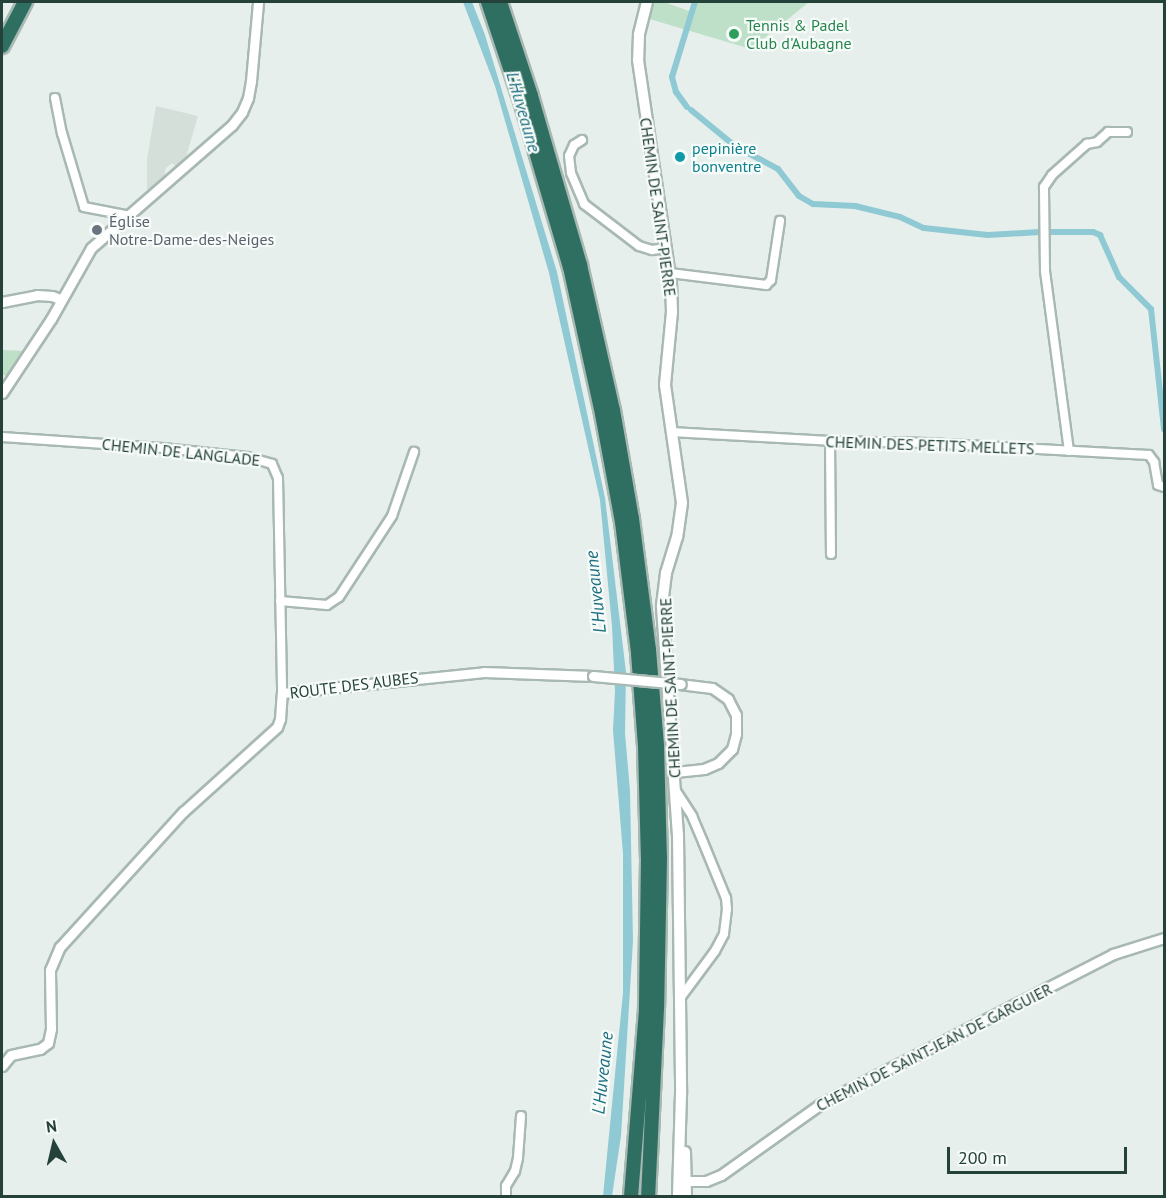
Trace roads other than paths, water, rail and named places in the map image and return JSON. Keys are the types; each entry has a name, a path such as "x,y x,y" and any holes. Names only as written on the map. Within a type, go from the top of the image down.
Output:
{"highway":[{"path":"2,26 15,2"},
{"path":"2,46 25,2"},
{"path":"488,2 521,101 570,267 618,500 636,641 645,746 648,860 646,1010 631,1197"},
{"path":"500,2 531,96 580,265 613,410 632,519 649,650 657,746 660,858 648,1197"},
{"path":"641,1197 654,1051"}],"main road":[{"name":"CHEMIN DE SAINT-PIERRE","path":"647,2 639,35 638,60 670,273 672,312 664,385 682,503 677,537 666,573 662,607 676,791 683,1181 686,1197"},
{"name":"CHEMIN DE SAINT-PIERRE","path":"678,1197 683,1181"}],"street":[{"path":"2,393 51,319 91,248 126,215 232,125 242,112 248,98 251,81 258,2"},
{"path":"55,98 62,133 84,207 86,210 126,215"},
{"path":"1069,451 1045,271 1044,187 1052,175 1087,144 1097,142 1108,132 1127,132"},
{"path":"582,140 574,145 570,156 571,173 584,204 639,246 652,250 666,248"},
{"path":"670,273 766,285 771,280 780,220"},
{"path":"2,302 37,295 52,296 60,300"},
{"name":"CHEMIN DES PETITS MELLETS","path":"671,432 1149,455 1154,462 1158,485 1164,487"},
{"name":"CHEMIN DE LANGLADE","path":"2,437 163,448 267,460 273,464 278,478 282,693"},
{"path":"830,441 831,554"},
{"path":"280,601 327,605 339,597 392,516 414,453"},
{"name":"ROUTE DES AUBES","path":"2,1065 10,1055 40,1049 48,1043 51,1029 51,970 60,947 183,812 277,727 280,719 282,693 484,672 593,676 712,688 728,699 736,715 736,734 732,749 718,763 704,769 675,772"},
{"path":"676,791 692,816 726,898 727,909 724,934 715,951 681,997"},
{"name":"CHEMIN DE SAINT-JEAN DE GARGUIER","path":"683,1181 706,1181 721,1175 822,1102 1113,954 1164,938"},
{"path":"506,1197 506,1186 515,1171 518,1158 521,1116"}],"water":[{"path":"463,2 472,2 485,35 557,272 605,498 626,672 625,733 630,791 633,941 621,1136 612,1196 603,1196 623,993 623,854 613,730 615,691 612,626 600,500 549,273 495,86"}],"waterway":[{"path":"687,107 676,92 672,77 695,2"},
{"path":"691,110 735,146 778,169 799,196 813,204 855,206 900,217 924,228 988,235 1040,232"},
{"path":"1044,232 1093,232 1100,235 1119,277 1151,309 1164,429"}],"place":[{"name":"Tennis & Padel Club d'Aubagne","path":"734,34"},
{"name":"pepinière bonventre","path":"680,157"},
{"name":"Église Notre-Dame-des-Neiges","path":"97,230"}],"water label":[{"name":"L'Huveaune","path":"523,112"},
{"name":"L'Huveaune","path":"596,592"},
{"name":"L'Huveaune","path":"603,1073"}]}
